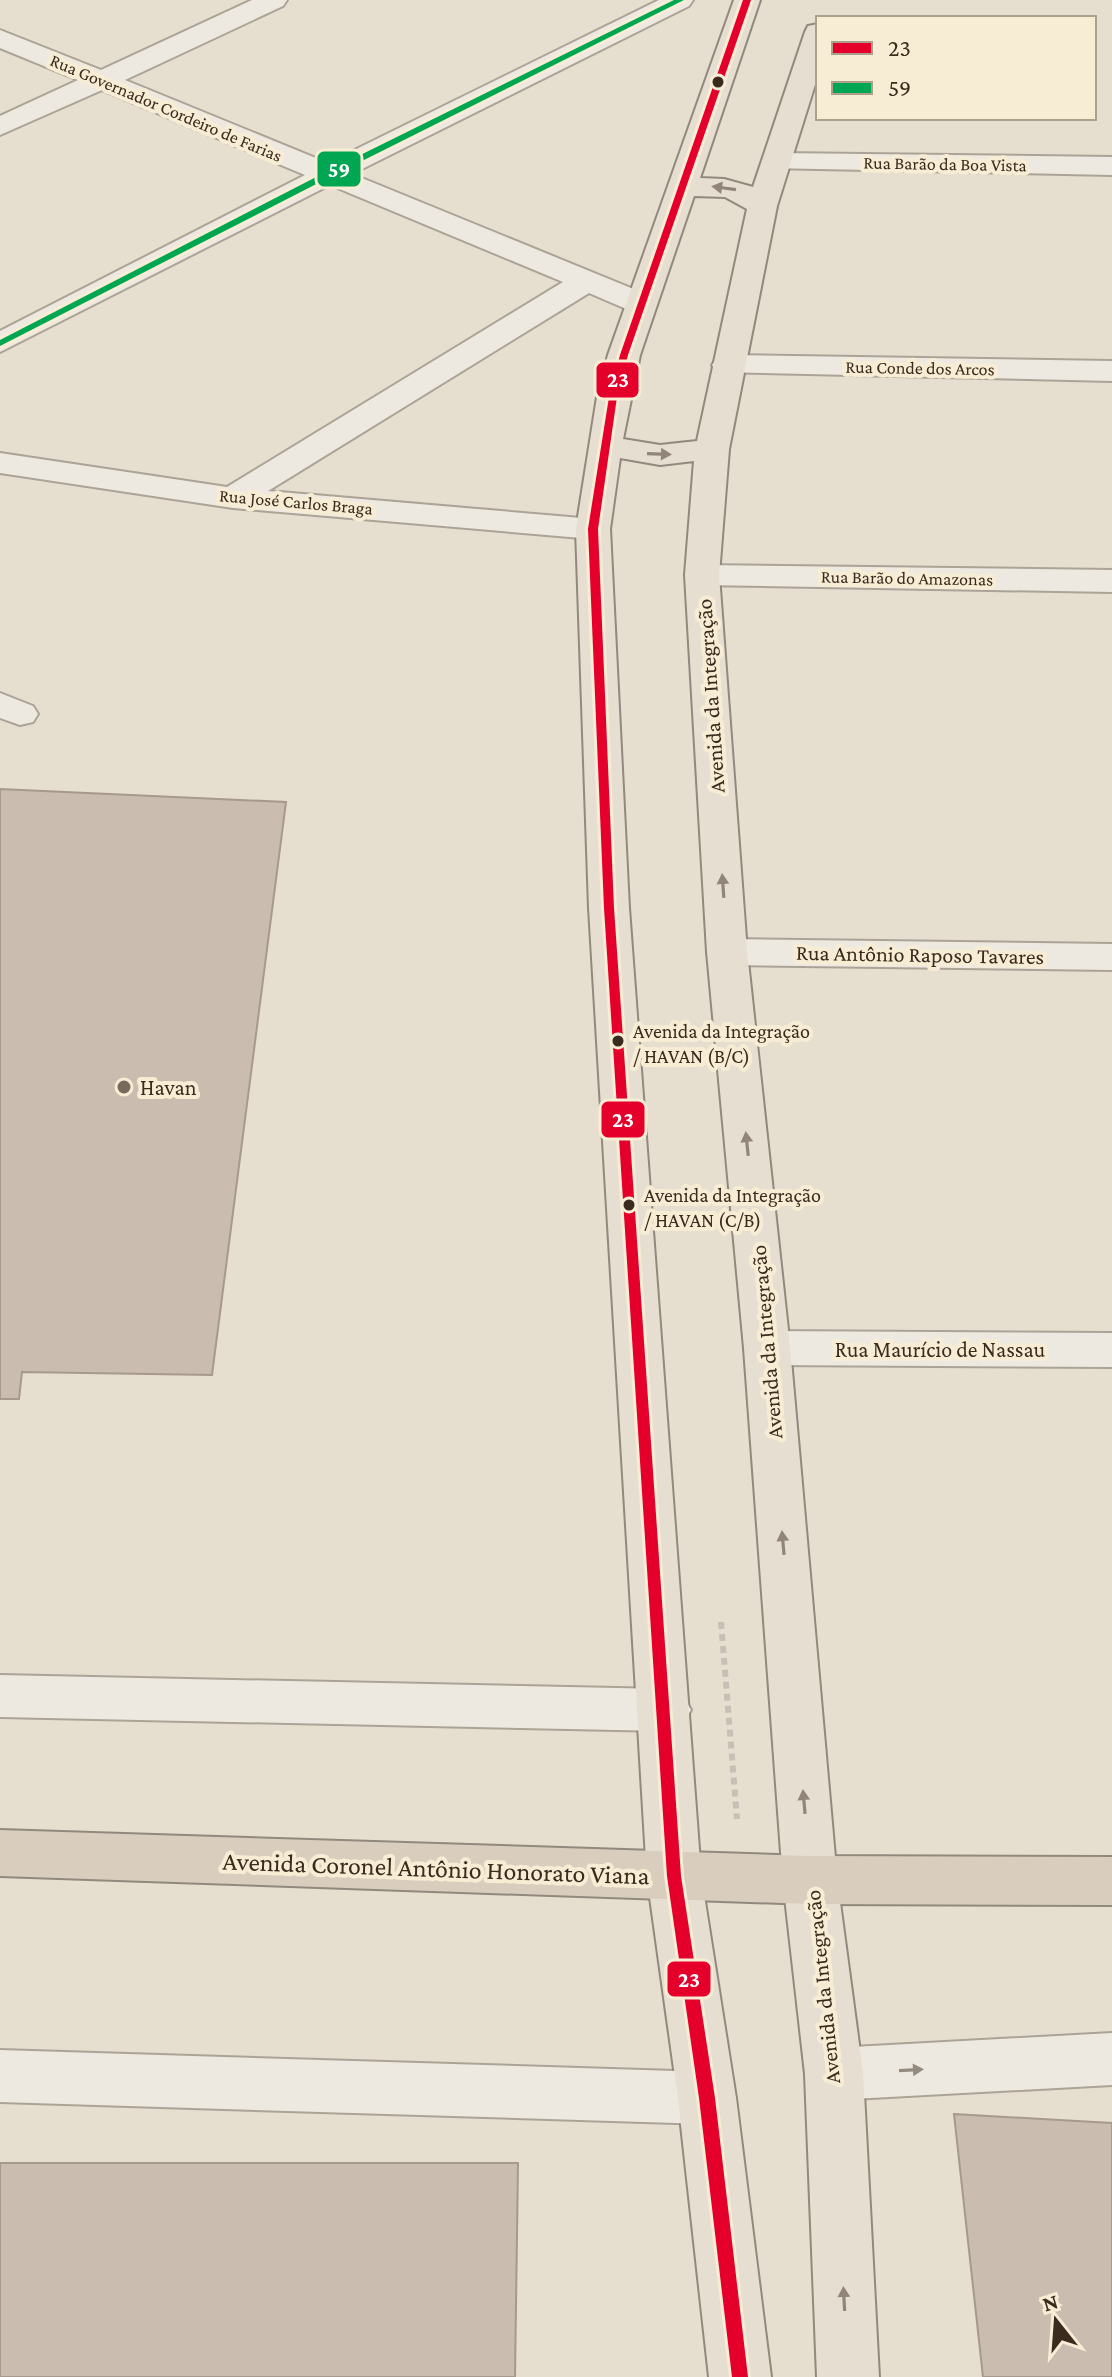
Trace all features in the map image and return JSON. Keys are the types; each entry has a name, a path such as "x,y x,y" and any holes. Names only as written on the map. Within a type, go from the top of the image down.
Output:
{"highway":[{"name":"Avenida Coronel Antônio Honorato Viana","path":"0,1853 810,1880 1112,1881"}],"main road":[{"path":"740,2377 707,2098 674,1876 609,908 593,529 613,397 747,0"},
{"name":"Avenida da Integração","path":"816,39 762,206 728,365 712,449 702,575 727,952 767,1348 810,1880 834,2074 848,2377"},
{"path":"681,189 725,185 751,196 762,206"},
{"path":"605,446 660,455 712,449"}],"street":[{"path":"0,127 274,0"},
{"path":"0,343 325,176 680,0"},
{"name":"Rua Governador Cordeiro de Farias","path":"0,38 325,176 642,304"},
{"name":"Rua Barão da Boa Vista","path":"778,162 1112,166"},
{"path":"233,498 585,282"},
{"name":"Rua Conde dos Arcos","path":"728,365 1112,371"},
{"name":"Rua José Carlos Braga","path":"0,463 233,498 593,529"},
{"name":"Rua Barão do Amazonas","path":"702,575 1112,581"},
{"name":"Rua Antônio Raposo Tavares","path":"727,952 1112,957"},
{"name":"Rua Maurício de Nassau","path":"767,1348 1112,1350"},
{"path":"0,1696 665,1710"},
{"path":"834,2074 1112,2059"},
{"path":"0,2076 707,2098"}],"building":[{"name":"Havan","path":"0,789 286,802 212,1375 22,1372 19,1399 0,1399"},
{"path":"954,2114 1112,2123 1112,2377 983,2377"},
{"path":"0,2163 518,2163 515,2377 0,2377"}],"transit line":[{"name":"59","path":"0,343 325,176 680,0"},
{"name":"23","path":"740,2377 707,2098 674,1876 609,908 593,529 613,397 624,355 747,0"}],"place":[{"name":"Avenida da Integração / HAVAN (B/C)","path":"618,1041"},
{"name":"Havan","path":"124,1087"},
{"name":"Avenida da Integração / HAVAN (C/B)","path":"629,1205"}]}
